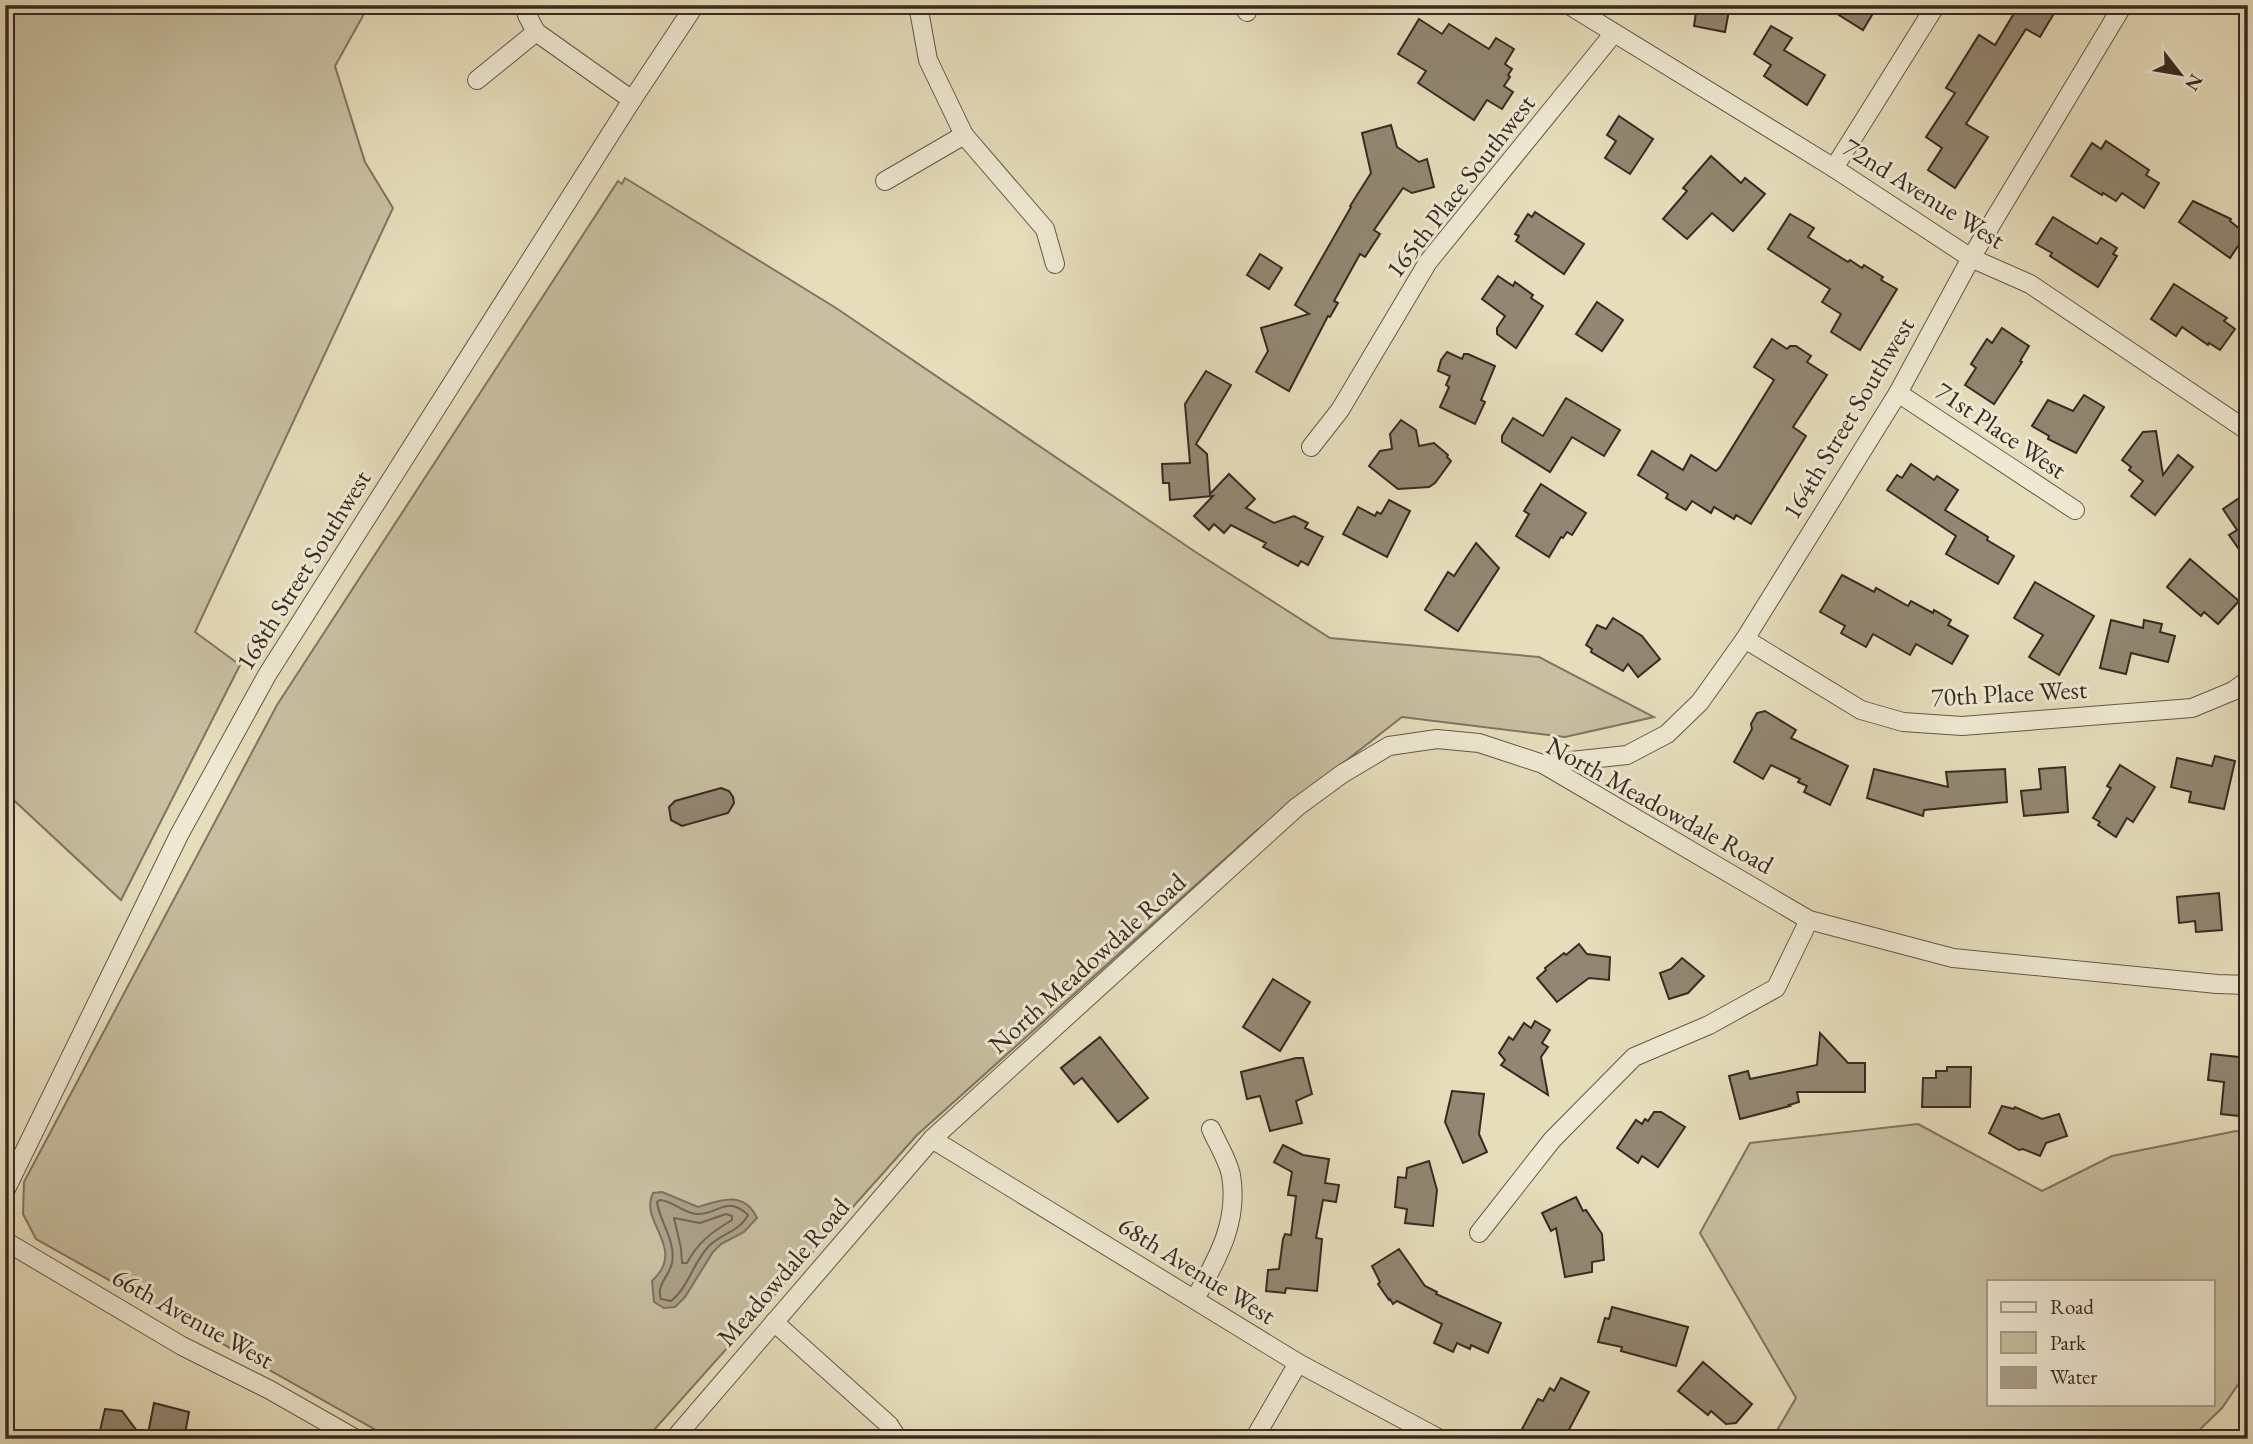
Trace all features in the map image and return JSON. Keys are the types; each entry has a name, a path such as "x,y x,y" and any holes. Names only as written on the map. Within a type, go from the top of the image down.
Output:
{"street":[{"path":"525,5 536,32 632,100"},
{"name":"168th Street Southwest","path":"5,1192 179,835 267,675 695,5"},
{"path":"918,5 928,60 964,135 1045,229 1055,264"},
{"name":"72nd Avenue West","path":"1569,5 1834,169 1971,258 2030,284 2248,431"},
{"path":"1834,169 1936,5"},
{"name":"164th Street Southwest","path":"1543,764 1627,755 1667,734 1700,702 1745,639 1898,393 1971,258 2123,5"},
{"path":"477,80 536,32"},
{"name":"165th Place Southwest","path":"1311,447 1340,410 1428,262 1614,33"},
{"path":"885,181 964,135"},
{"name":"71st Place West","path":"1898,393 2075,510"},
{"name":"70th Place West","path":"1745,639 1861,710 1903,722 1962,726 2192,708 2233,691 2248,680"},
{"name":"North Meadowdale Road","path":"932,1139 1297,807 1342,774 1389,746 1437,739 1479,743 1543,764 1809,920 1953,958 2203,983 2248,985"},
{"path":"1479,1233 1552,1140 1634,1057 1709,1025 1776,988 1809,920"},
{"path":"1195,1299 1224,1248 1232,1212 1231,1173 1211,1129"},
{"name":"68th Avenue West","path":"932,1139 1298,1363 1440,1439"},
{"name":"Meadowdale Road","path":"674,1439 932,1139"},
{"name":"66th Avenue West","path":"5,1241 182,1346 279,1395 356,1439"},
{"path":"774,1322 889,1425 898,1439"},
{"path":"1254,1439 1298,1363"}],"green space":[{"path":"5,5 369,5 335,66 365,162 393,208 195,632 240,665 121,900 5,792"},
{"path":"625,178 836,308 1194,551 1330,638 1539,657 1654,717 1565,737 1402,717 1256,831 917,1135 646,1439 392,1439 36,1239 23,1214 24,1182 277,705 618,181 622,184"},
{"path":"1918,1124 2042,1191 2112,1156 2236,1131 2248,1133 2248,1370 2222,1408 2190,1439 1772,1439 1796,1398 1700,1233 1750,1143"}],"water":[{"path":"662,1192 698,1207 723,1200 738,1200 752,1209 757,1218 744,1232 721,1244 713,1252 685,1297 675,1307 664,1308 654,1302 652,1281 662,1269 665,1257 650,1204 653,1193"}],"building":[{"path":"1697,5 1730,5 1725,32 1694,26"},
{"path":"1823,5 1878,5 1863,30"},
{"path":"2019,5 2059,5 2040,37 2026,29 1966,124 1988,137 1955,188 1928,170 1942,148 1926,137 1955,93 1946,88 1979,35 1995,45"},
{"path":"1419,19 1442,34 1449,24 1489,49 1496,38 1514,49 1505,64 1512,69 1504,86 1513,92 1502,109 1487,100 1474,120 1418,83 1426,71 1398,54"},
{"path":"1771,26 1792,38 1784,50 1825,75 1807,105 1764,76 1771,65 1754,54"},
{"path":"1619,116 1653,139 1630,174 1605,158 1616,141 1607,135"},
{"path":"1391,125 1397,147 1419,162 1427,159 1434,187 1412,193 1403,188 1374,230 1380,234 1365,257 1360,254 1334,301 1338,303 1330,317 1328,316 1289,391 1256,372 1268,351 1261,328 1309,314 1295,305 1371,173 1362,133"},
{"path":"2106,141 2149,170 2146,175 2159,183 2144,208 2122,193 2116,201 2103,193 2102,195 2071,176 2092,143 2101,149"},
{"path":"1711,156 1741,183 1745,178 1765,194 1733,231 1712,213 1687,239 1663,219 1687,191 1683,188"},
{"path":"2193,201 2231,219 2230,221 2246,234 2230,258 2179,222"},
{"path":"1535,212 1584,244 1564,274 1516,241 1519,236 1515,234 1528,214 1532,217"},
{"path":"1790,214 1814,228 1808,237 1848,262 1850,260 1862,268 1864,265 1883,277 1881,280 1897,289 1860,350 1831,332 1841,314 1822,302 1830,289 1768,249"},
{"path":"2053,217 2097,244 2101,238 2117,248 2113,254 2117,256 2098,287 2036,244"},
{"path":"1260,254 1282,268 1269,289 1247,275"},
{"path":"1498,276 1513,286 1515,282 1543,306 1516,348 1497,334 1497,328 1505,316 1482,299"},
{"path":"2174,284 2227,318 2224,321 2235,329 2220,350 2182,327 2176,336 2151,319"},
{"path":"1597,302 1623,320 1602,351 1576,334"},
{"path":"2002,328 2029,346 2020,361 2022,362 1994,404 1965,385 1976,368 1971,364 1987,339 1992,343"},
{"path":"1772,339 1787,349 1796,346 1811,356 1807,362 1827,375 1793,427 1806,436 1751,524 1736,515 1734,519 1714,507 1711,513 1692,501 1686,510 1666,498 1668,494 1638,475 1652,451 1683,470 1691,455 1716,471 1720,467 1774,380 1754,367"},
{"path":"1447,352 1462,359 1464,354 1468,354 1495,366 1481,400 1485,402 1475,424 1440,407 1449,387 1446,385 1450,376 1438,371"},
{"path":"1206,371 1231,385 1196,444 1207,454 1210,494 1229,474 1255,499 1246,508 1274,523 1294,516 1308,523 1305,528 1323,537 1308,565 1301,561 1298,566 1263,547 1266,543 1231,525 1224,533 1214,524 1209,530 1194,516 1213,496 1170,500 1169,483 1163,483 1162,464 1190,463 1185,404"},
{"path":"2084,395 2104,407 2076,453 2048,439 2049,436 2032,426 2048,400 2073,411"},
{"path":"1566,398 1620,430 1604,456 1572,437 1550,472 1502,442 1502,436 1513,418 1543,436"},
{"path":"1401,420 1416,430 1419,446 1434,443 1451,461 1429,487 1398,489 1369,466 1380,451 1392,449 1390,434"},
{"path":"2156,431 2163,475 2178,455 2193,467 2155,515 2131,496 2143,481 2129,470 2131,467 2122,460 2143,432"},
{"path":"1911,464 1934,480 1937,476 1958,490 1945,510 2014,556 1998,584 1946,554 1956,536 1887,490 1897,475 1902,478"},
{"path":"1541,484 1586,513 1572,535 1567,532 1561,537 1549,557 1516,536 1529,514 1524,511"},
{"path":"2248,492 2248,562 2229,535 2237,530 2223,509"},
{"path":"1389,500 1410,511 1387,557 1343,534 1358,507 1375,516 1377,512 1381,514"},
{"path":"1476,543 1499,568 1458,631 1425,610 1448,572 1454,576"},
{"path":"2190,559 2239,601 2218,624 2204,612 2201,616 2167,587"},
{"path":"1842,575 1874,592 1876,588 1908,606 1911,601 1951,620 1948,625 1968,636 1952,664 1916,644 1910,655 1873,634 1866,647 1841,633 1845,626 1820,612"},
{"path":"2035,582 2094,616 2059,675 2029,657 2043,635 2014,618"},
{"path":"1613,618 1642,636 1660,659 1638,677 1628,664 1623,671 1591,652 1592,649 1586,645 1597,625 1606,629"},
{"path":"2111,620 2143,628 2144,620 2162,624 2160,632 2175,636 2168,662 2131,653 2126,674 2100,668"},
{"path":"1765,711 1796,730 1791,738 1848,766 1830,805 1804,792 1807,786 1798,782 1800,779 1771,765 1763,779 1734,762 1752,729 1751,724 1757,713"},
{"path":"2215,756 2235,761 2224,809 2189,802 2191,792 2171,787 2177,758 2212,766"},
{"path":"2120,765 2155,787 2133,822 2127,818 2116,837 2098,825 2100,822 2093,818 2111,788 2107,786"},
{"path":"2065,767 2068,812 2024,816 2021,791 2041,789 2039,769"},
{"path":"1874,769 1948,787 1946,772 2005,769 2007,802 1924,810 1923,816 1867,798"},
{"path":"721,788 729,791 733,797 734,803 728,813 682,826 671,820 669,807 675,801"},
{"path":"2219,893 2222,930 2196,932 2195,921 2179,923 2177,897"},
{"path":"1579,944 1587,954 1610,957 1609,980 1589,978 1557,1002 1537,978 1545,968"},
{"path":"1682,958 1704,976 1688,993 1669,999 1660,973 1671,969"},
{"path":"1273,979 1310,1002 1280,1051 1243,1027"},
{"path":"1535,1021 1550,1030 1542,1043 1548,1047 1541,1057 1548,1095 1501,1065 1505,1060 1499,1053 1509,1037 1513,1040 1524,1023 1531,1028"},
{"path":"1820,1033 1848,1063 1865,1063 1865,1092 1797,1092 1799,1102 1740,1119 1729,1076 1748,1071 1750,1079 1817,1065"},
{"path":"1100,1037 1148,1098 1118,1122 1082,1078 1074,1084 1061,1068"},
{"path":"2211,1054 2248,1058 2248,1117 2221,1114 2224,1082 2208,1080"},
{"path":"1303,1058 1312,1094 1296,1101 1302,1123 1270,1131 1260,1096 1247,1099 1241,1072"},
{"path":"1947,1067 1971,1067 1970,1107 1922,1107 1923,1078 1936,1078 1936,1071 1947,1071"},
{"path":"1452,1091 1484,1094 1479,1134 1487,1152 1463,1163 1445,1122"},
{"path":"2002,1106 2015,1107 2042,1119 2059,1114 2067,1136 2046,1143 2040,1156 2019,1150 1989,1133"},
{"path":"1654,1112 1661,1112 1685,1127 1658,1167 1642,1156 1638,1163 1617,1148 1636,1120 1642,1124 1645,1119 1648,1121"},
{"path":"1283,1145 1303,1155 1329,1159 1325,1183 1339,1185 1336,1202 1323,1200 1316,1238 1322,1239 1317,1291 1286,1288 1285,1293 1266,1291 1268,1270 1279,1269 1283,1239 1285,1234 1291,1235 1296,1196 1288,1195 1292,1172 1274,1162"},
{"path":"1429,1161 1437,1190 1433,1226 1405,1223 1407,1209 1395,1207 1398,1177 1406,1178 1407,1168"},
{"path":"1576,1197 1583,1211 1586,1210 1602,1234 1604,1260 1592,1262 1592,1272 1565,1277 1556,1228 1551,1231 1542,1213"},
{"path":"1399,1249 1425,1286 1437,1292 1436,1294 1501,1323 1488,1353 1471,1345 1470,1349 1457,1343 1453,1352 1434,1343 1442,1324 1397,1301 1393,1304 1389,1300 1378,1284 1380,1282 1372,1266"},
{"path":"1612,1307 1688,1327 1676,1366 1621,1351 1622,1347 1598,1342 1605,1318 1609,1319"},
{"path":"1703,1362 1752,1404 1736,1423 1726,1424 1711,1411 1708,1415 1678,1391"},
{"path":"1561,1378 1589,1392 1564,1439 1541,1439 1522,1429 1538,1399 1543,1401 1550,1388 1554,1391"},
{"path":"154,1403 189,1412 184,1439 147,1439"},
{"path":"105,1409 122,1411 143,1439 98,1439"}]}
